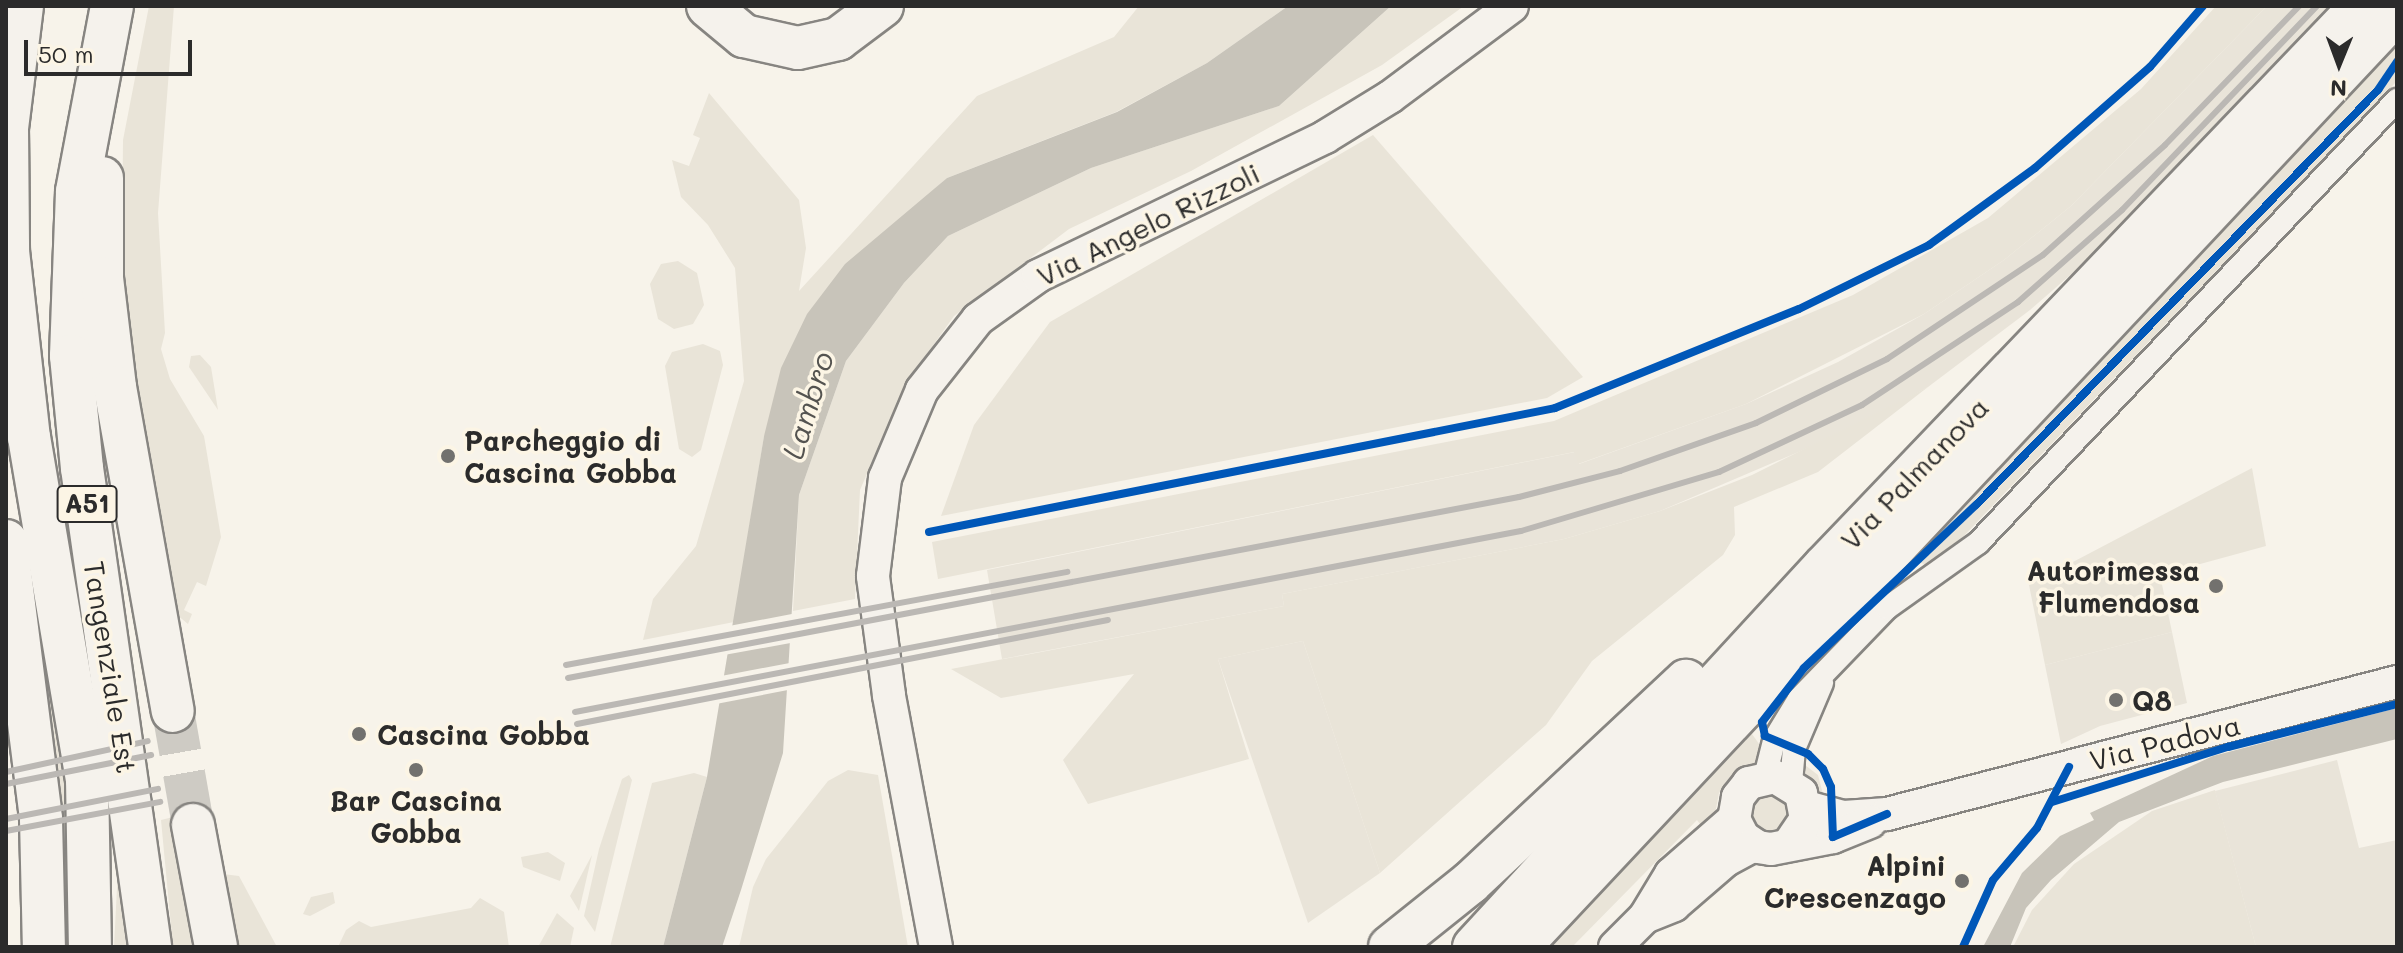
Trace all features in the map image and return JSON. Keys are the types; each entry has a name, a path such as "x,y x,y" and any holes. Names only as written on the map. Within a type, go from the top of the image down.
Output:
{"highway":[{"name":"Tangenziale Est","path":"22,6 6,148 8,251 24,407 87,779 90,947"},
{"name":"Tangenziale Est","path":"112,6 75,212 71,356 84,483 150,947"},
{"path":"708,6 744,36 798,48 850,33 882,6"},
{"name":"Via Palmanova","path":"1474,947 1825,566 2361,6"},
{"name":"Via Palmanova","path":"1519,947 2397,12"},
{"name":"A51","path":"101,61 105,317 173,711"},
{"path":"6,541 41,819 44,947"},
{"path":"1390,947 1470,883 1727,642 1825,566"},
{"path":"193,825 216,947"}],"street":[{"name":"Via Angelo Rizzoli","path":"936,947 884,666 873,562 885,478 922,390 978,319 1038,276 1325,137 1411,82 1512,6"},
{"path":"1789,844 1803,828 1787,789 1794,749 1826,673 1887,608 1986,535 2397,100"},
{"name":"Via Padova","path":"1787,789 1850,818 1887,814 2397,682"},
{"path":"1754,845 1734,819 1740,793 1787,789"},
{"name":"Via Padova","path":"1645,917 1674,905 1726,860 1754,845 1771,849 1844,834 1887,814"},
{"name":"Via Padova","path":"1615,947 1645,917 1671,874 1734,819"}],"shaded area":[{"path":"149,6 174,6 158,213 165,333 161,349 170,379 204,436 221,537 206,586 197,582 184,610 192,614 188,624 171,610 121,350 123,140"},
{"path":"1139,6 1288,6 1207,63 1116,112 947,178 899,221 764,436 734,622 643,640 653,599 696,546 744,381 735,268 708,225 681,197 672,160 689,166 700,138 693,135 709,93 799,200 806,248 799,291 977,96 1114,37"},
{"path":"1391,6 1464,6 1382,65 1191,171 1069,229 954,316 907,382 860,490 855,599 793,611 799,495 846,361 904,283 948,236 1091,168 1279,106"},
{"path":"2216,6 2267,6 2071,206 2004,260 1924,314 1746,404 1578,464 1574,452 938,579 932,542 1554,421 1853,295 1988,218 2141,89"},
{"path":"2267,6 2330,6 2091,257 2030,310 1928,387 1843,433 1660,511 1564,539 1282,594 1284,606 1002,659 987,570 1575,452 1579,464 1746,404 1838,362 1924,314 2004,260 2071,206"},
{"path":"2397,44 2397,81 1960,540 1928,566 1908,557"},
{"path":"1373,135 1583,377 1547,398 941,516 974,425 1050,322"},
{"path":"678,261 697,273 704,305 693,324 674,329 658,319 650,284 661,264"},
{"path":"703,344 720,351 723,365 701,450 692,457 679,449 665,366 672,352"},
{"path":"200,355 211,367 218,410 189,367 191,356"},
{"path":"1928,387 1818,472 1734,507 1735,535 1723,555 1592,661 1546,725 1380,873 1303,641 1218,659 1249,759 1088,804 1063,760 1134,674 1001,698 951,669 1284,606 1282,594 1564,539 1660,511 1752,475"},
{"path":"2252,468 2266,546 2160,575 2172,632 2045,665 2029,585"},
{"path":"27,505 65,697 76,947 61,947 47,722 19,506"},
{"path":"2172,632 2187,703 2100,726 2061,744 2045,665"},
{"path":"1303,641 1380,873 1308,923 1218,659"},
{"path":"1759,722 1752,734 1762,748 1757,763 1729,778 1719,793 1714,819 1704,830 1697,820 1572,947 1543,947"},
{"path":"2337,760 2359,848 2397,840 2397,947 2256,947 2215,791"},
{"path":"1801,762 1818,775 1825,802 1814,798"},
{"path":"848,770 878,775 908,947 739,947 753,887 766,859 828,781"},
{"path":"694,773 707,777 663,947 610,947 652,783"},
{"path":"629,775 632,780 595,932 584,916 599,849 622,779"},
{"path":"2215,790 2256,947 2013,947 2032,910 2074,864 2152,811"},
{"path":"1771,794 1784,800 1790,813 1784,826 1771,832 1758,826 1752,813 1758,800"},
{"path":"177,816 201,947 173,947 161,820"},
{"path":"120,828 140,947 114,947"},
{"path":"548,852 565,863 560,881 523,867 521,857"},
{"path":"592,855 579,911 570,896"},
{"path":"223,874 239,876 277,947 234,947"},
{"path":"333,892 335,903 310,916 303,914 311,897"},
{"path":"480,898 504,912 509,947 338,947 346,930 359,921 371,927 471,908"},
{"path":"557,913 574,928 570,947 538,947"}],"water":[{"name":"Lambro","path":"1288,6 1391,6 1279,106 1091,168 948,236 904,283 846,361 799,495 783,753 741,890 722,947 663,947 707,777 764,436 781,368 807,314 845,264 947,178 1117,112 1207,63"},
{"path":"2397,708 2397,739 2223,782 2119,822 2051,880 2026,908 2010,947 1983,947 2022,873 2060,836 2094,820 2090,813 2213,756"}],"pier":[{"path":"797,613 796,642 724,655 729,626"},
{"path":"795,662 793,689 716,704 721,676"}],"tunnel":[{"path":"173,711 193,825"}],"railway":[{"path":"568,678 1519,497 1620,471 1756,423 1887,359 2043,255 2165,145 2299,6"},
{"path":"575,712 1521,531 1719,472 1862,405 2018,302 2122,210 2317,6"},
{"path":"566,665 1067,572"},
{"path":"577,724 1108,620"},
{"path":"6,772 148,741"},
{"path":"6,784 151,755"},
{"path":"6,819 158,789"},
{"path":"6,831 160,802"}],"cycle path":[{"path":"929,532 1555,408 1799,309 1929,245 2035,168 2150,67 2203,6"},
{"path":"1887,814 1833,837 1831,787 1823,769 1808,754 1765,736 1762,722 1804,668 1976,505 2378,90 2397,62"},
{"path":"2052,802 2228,747 2397,704"},
{"path":"1963,947 1993,880 2037,828 2069,767"}],"place":[{"name":"Parcheggio di Cascina Gobba","path":"448,456"},
{"name":"Autorimessa Flumendosa","path":"2216,586"},
{"name":"Q8","path":"2116,700"},
{"name":"Cascina Gobba","path":"359,734"},
{"name":"Bar Cascina Gobba","path":"416,770"},
{"name":"Alpini Crescenzago","path":"1962,881"}]}
